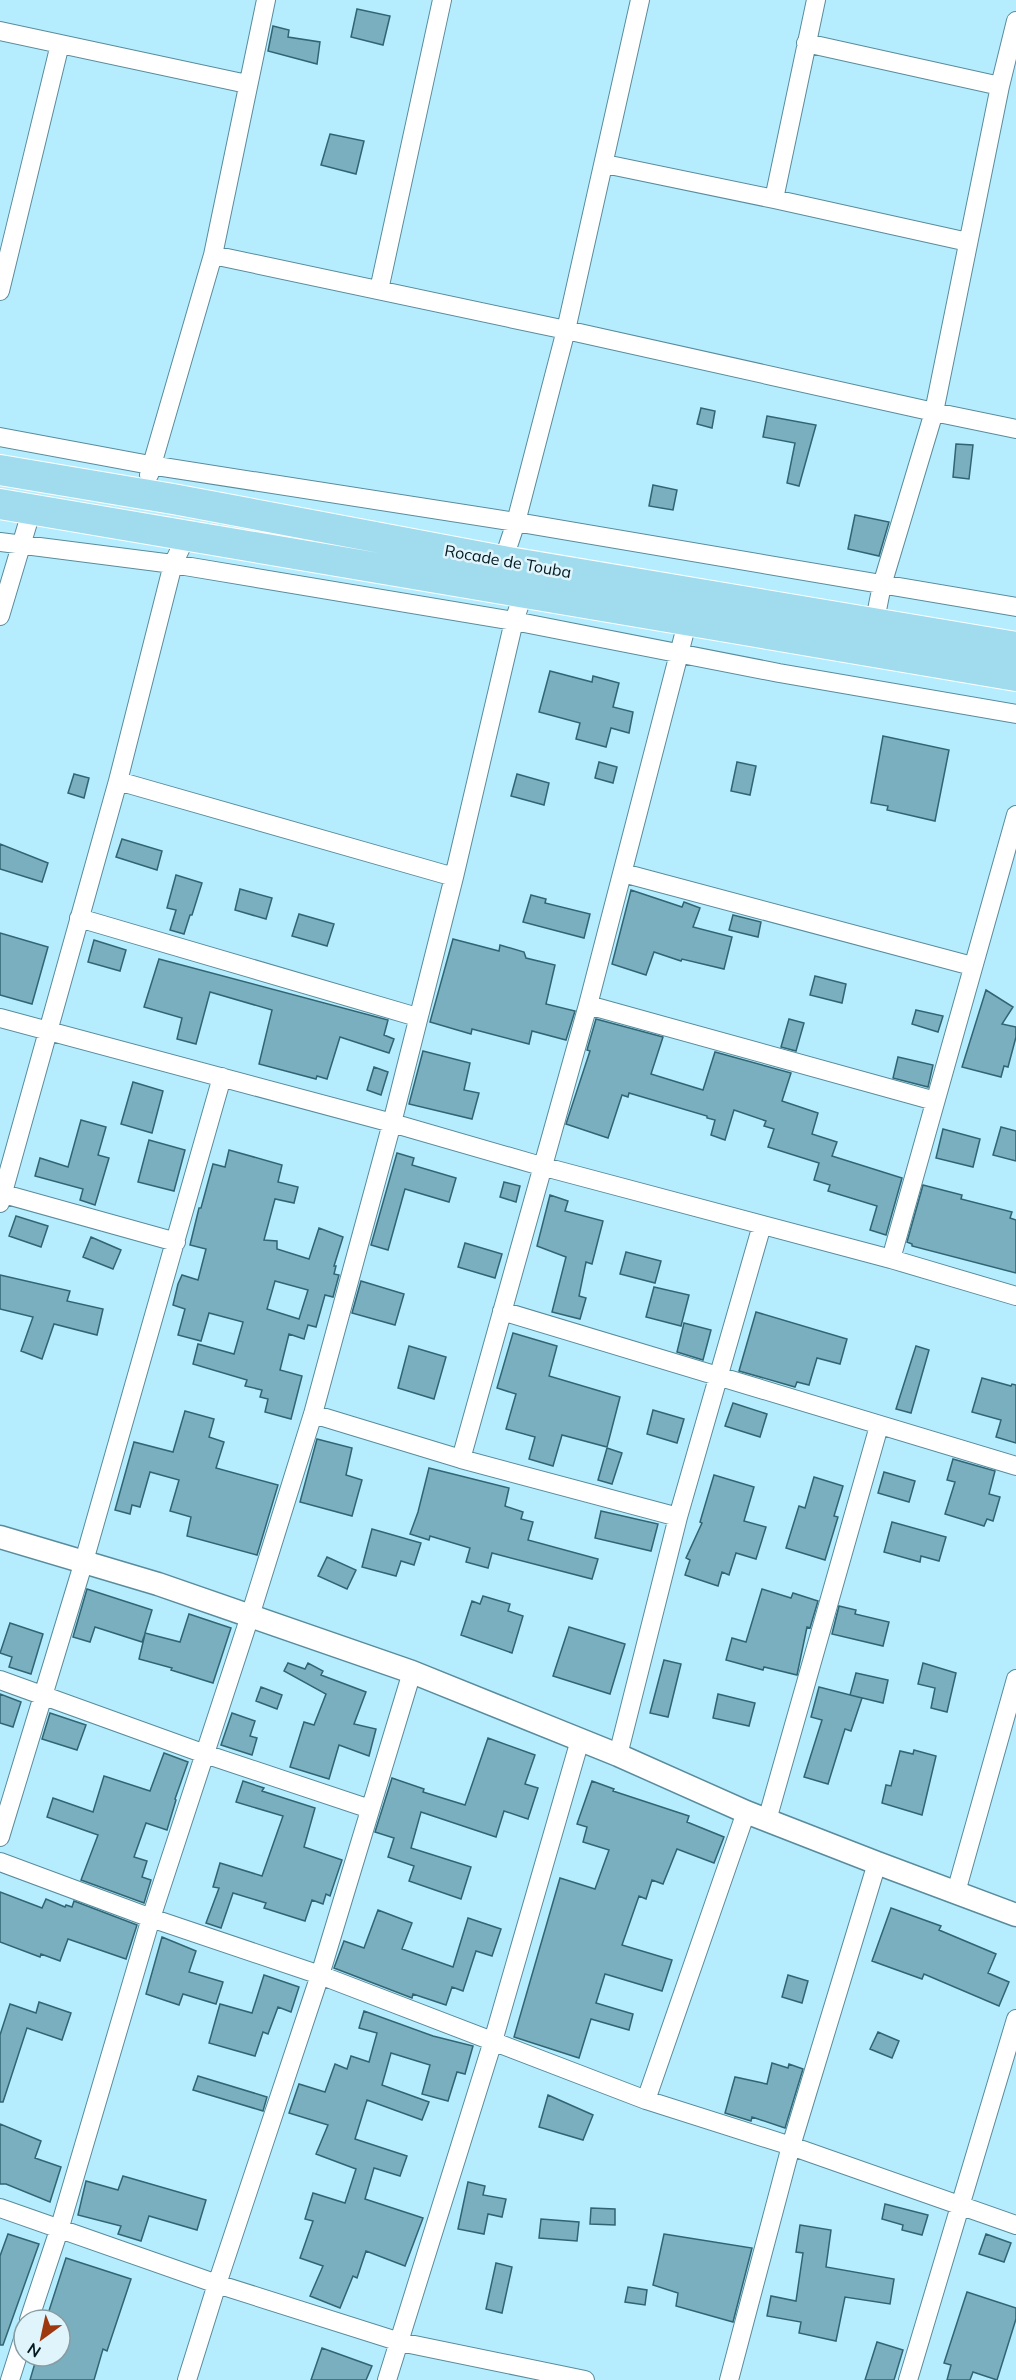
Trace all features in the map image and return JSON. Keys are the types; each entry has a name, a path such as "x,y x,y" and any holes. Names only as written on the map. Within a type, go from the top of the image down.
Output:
{"main road":[{"name":"Rocade de Touba","path":"0,470 502,561 1016,647"},
{"name":"Rocade de Touba","path":"0,504 1016,676"}],"street":[{"path":"145,495 150,465 213,255 266,0"},
{"path":"379,290 442,0"},
{"path":"502,561 516,522 566,330 640,0"},
{"path":"774,199 816,0"},
{"path":"874,625 882,585 934,412 1000,86 1016,21"},
{"path":"0,31 247,84"},
{"path":"0,291 60,44"},
{"path":"806,44 1000,86"},
{"path":"605,164 968,243"},
{"path":"213,255 1016,429"},
{"path":"0,437 150,465 516,522 1016,608"},
{"path":"0,616 32,509"},
{"path":"176,1242 1,1197 118,780 173,564 186,537"},
{"path":"0,542 173,564 514,621 681,654 1016,714"},
{"path":"33,2308 59,2230 151,1918 250,1616 313,1414 392,1123 454,877 514,621 524,592"},
{"path":"461,1459 541,1166 588,1005 681,654 688,619"},
{"path":"118,780 454,877"},
{"path":"891,1259 1016,815"},
{"path":"623,873 972,966"},
{"path":"79,918 417,1017"},
{"path":"588,1005 935,1101"},
{"path":"0,1018 891,1259 1016,1296"},
{"path":"0,1837 84,1561 222,1077"},
{"path":"618,1755 678,1517 762,1225"},
{"path":"502,1311 1016,1466"},
{"path":"313,1414 461,1459 678,1517"},
{"path":"646,2100 757,1816 879,1426"},
{"path":"0,1537 84,1561 412,1672 618,1755 757,1816 1016,1915"},
{"path":"187,2380 320,1975 412,1672"},
{"path":"956,1892 1016,1679"},
{"path":"0,1680 205,1754 370,1809"},
{"path":"387,2380 493,2041 580,1740"},
{"path":"0,1862 151,1918 320,1975 646,2100 791,2146 1016,2225"},
{"path":"729,2380 791,2146 877,1863"},
{"path":"908,2380 1016,2019"},
{"path":"0,2208 217,2284 400,2342 585,2380"}],"building":[{"path":"357,9 390,16 383,45 351,37"},
{"path":"273,26 289,30 288,37 320,42 317,64 268,51"},
{"path":"330,134 364,141 356,174 321,165"},
{"path":"701,408 715,411 712,428 697,424"},
{"path":"767,416 816,425 799,486 787,483 795,443 763,437"},
{"path":"956,444 973,445 969,479 953,477"},
{"path":"653,485 677,490 673,510 649,506"},
{"path":"855,515 889,522 879,556 848,549"},
{"path":"550,671 592,682 593,676 619,683 613,707 633,712 629,733 611,728 606,747 576,739 580,723 539,712"},
{"path":"883,736 949,750 935,821 887,810 888,806 871,803"},
{"path":"599,762 617,767 613,783 595,778"},
{"path":"737,762 756,766 750,795 731,791"},
{"path":"74,774 89,778 84,798 68,793"},
{"path":"517,774 549,783 544,805 511,796"},
{"path":"122,839 162,851 157,870 116,857"},
{"path":"0,844 48,863 42,882 0,869"},
{"path":"176,875 202,883 184,934 170,930 176,910 167,908"},
{"path":"240,889 272,898 266,919 235,910"},
{"path":"631,890 682,907 684,902 700,908 693,927 732,937 724,969 682,959 681,961 654,952 646,975 612,964"},
{"path":"531,895 546,899 545,903 590,914 584,938 523,922"},
{"path":"299,914 334,924 327,946 292,936"},
{"path":"733,915 761,922 758,937 729,930"},
{"path":"0,933 48,947 32,1004 0,995"},
{"path":"453,939 499,951 500,945 524,952 526,958 555,965 546,1004 575,1011 566,1040 532,1031 529,1044 472,1029 471,1034 430,1022"},
{"path":"94,940 126,950 120,971 88,962"},
{"path":"159,959 388,1020 384,1035 394,1039 389,1053 340,1037 327,1079 317,1076 316,1079 259,1064 272,1010 210,992 196,1044 177,1039 182,1018 144,1007"},
{"path":"815,976 846,984 842,1003 810,995"},
{"path":"986,990 1013,1007 1002,1024 1016,1027 1016,1037 1008,1067 1004,1066 1001,1077 962,1067"},
{"path":"916,1010 943,1016 938,1032 912,1024"},
{"path":"596,1019 663,1037 651,1074 703,1090 715,1052 791,1073 782,1101 818,1113 812,1134 837,1142 832,1156 902,1178 886,1235 870,1230 877,1206 828,1191 830,1185 814,1180 819,1163 768,1147 774,1129 764,1126 766,1121 734,1110 725,1140 711,1135 715,1120 707,1116 629,1093 628,1097 622,1095 608,1138 566,1124 590,1051 587,1050"},
{"path":"789,1019 804,1023 796,1051 781,1047"},
{"path":"423,1051 470,1063 464,1090 479,1093 472,1119 409,1104"},
{"path":"898,1057 933,1065 928,1087 893,1078"},
{"path":"374,1067 388,1072 381,1095 367,1090"},
{"path":"133,1082 163,1091 152,1133 121,1124"},
{"path":"81,1120 106,1127 98,1155 109,1158 95,1205 80,1200 83,1189 35,1176 40,1158 68,1167"},
{"path":"1001,1127 1016,1131 1016,1161 993,1155"},
{"path":"943,1129 980,1139 973,1167 936,1158"},
{"path":"149,1140 185,1150 174,1191 138,1182"},
{"path":"229,1150 282,1165 278,1182 298,1187 294,1203 275,1199 264,1240 277,1241 277,1249 309,1259 319,1228 343,1237 334,1266 336,1266 334,1274 339,1275 333,1297 325,1295 316,1327 308,1325 304,1339 289,1334 280,1370 302,1376 291,1419 265,1412 268,1399 260,1397 262,1390 245,1386 247,1380 193,1364 198,1344 234,1354 243,1322 209,1313 201,1341 178,1335 185,1309 173,1305 178,1284 182,1275 198,1280 206,1249 190,1245 199,1208 201,1208 213,1164 225,1167","holes":["275,1281 308,1290 299,1319 267,1309"]},
{"path":"397,1153 414,1158 412,1165 456,1178 449,1202 405,1189 388,1250 371,1245"},
{"path":"504,1182 520,1186 516,1202 500,1197"},
{"path":"923,1185 962,1195 961,1199 1012,1212 1010,1218 1016,1220 1016,1273 912,1246 907,1242"},
{"path":"550,1195 568,1201 565,1211 603,1221 592,1264 586,1262 579,1296 586,1298 580,1319 552,1312 566,1257 537,1246"},
{"path":"16,1216 48,1226 41,1247 9,1236"},
{"path":"91,1237 121,1250 113,1269 83,1257"},
{"path":"465,1243 502,1254 495,1278 458,1267"},
{"path":"626,1252 661,1261 655,1283 620,1274"},
{"path":"0,1275 70,1291 67,1301 103,1309 97,1335 54,1324 42,1359 21,1351 33,1317 0,1309"},
{"path":"361,1281 404,1294 395,1325 352,1313"},
{"path":"654,1287 689,1295 681,1326 646,1317"},
{"path":"756,1312 847,1339 840,1364 817,1358 809,1385 797,1382 795,1387 739,1371"},
{"path":"684,1323 711,1330 703,1360 677,1352"},
{"path":"513,1333 557,1346 549,1376 620,1397 607,1447 562,1435 553,1466 529,1459 535,1437 506,1429 516,1394 497,1388"},
{"path":"409,1346 446,1357 434,1399 398,1388"},
{"path":"916,1346 929,1350 911,1413 896,1409"},
{"path":"982,1378 1011,1386 1016,1385 1016,1443 996,1437 1001,1420 972,1412"},
{"path":"733,1403 767,1414 760,1437 725,1426"},
{"path":"653,1410 684,1419 677,1443 647,1434"},
{"path":"185,1411 214,1419 209,1437 224,1442 216,1468 278,1485 257,1555 187,1536 191,1517 170,1511 179,1480 150,1472 140,1507 132,1505 130,1514 115,1510 134,1442 173,1452"},
{"path":"317,1439 352,1448 346,1475 362,1480 352,1516 300,1502"},
{"path":"607,1448 622,1453 612,1484 598,1480"},
{"path":"953,1459 995,1471 989,1494 1000,1497 993,1521 987,1519 984,1526 945,1514 955,1482 947,1480"},
{"path":"429,1468 509,1488 505,1506 523,1512 521,1519 533,1522 528,1540 598,1559 592,1579 492,1553 488,1568 466,1562 470,1548 430,1536 429,1540 410,1534"},
{"path":"884,1472 915,1481 909,1502 878,1493"},
{"path":"714,1475 754,1487 744,1521 766,1527 756,1559 736,1553 729,1575 722,1572 718,1586 685,1575 690,1560 686,1558 702,1523 700,1522"},
{"path":"814,1477 843,1486 834,1516 838,1517 825,1560 786,1548 799,1506 805,1508"},
{"path":"601,1511 658,1524 651,1551 595,1538"},
{"path":"892,1522 946,1537 939,1561 921,1556 920,1562 884,1552"},
{"path":"372,1529 421,1543 414,1565 401,1561 396,1576 362,1567"},
{"path":"327,1557 356,1570 347,1589 318,1576"},
{"path":"87,1589 152,1610 145,1633 180,1642 189,1614 231,1628 213,1683 139,1659 145,1634 142,1642 95,1627 90,1642 73,1637"},
{"path":"762,1589 791,1598 793,1593 818,1601 810,1628 807,1627 797,1675 764,1667 763,1670 726,1660 732,1638 746,1642"},
{"path":"483,1596 510,1604 508,1611 523,1616 512,1653 461,1635 472,1601 480,1604"},
{"path":"839,1606 856,1610 855,1614 889,1622 883,1646 832,1634"},
{"path":"10,1623 43,1634 31,1674 9,1667 12,1657 0,1653"},
{"path":"569,1627 625,1644 610,1694 553,1676"},
{"path":"664,1660 681,1664 668,1717 650,1713"},
{"path":"288,1663 305,1669 308,1663 323,1671 321,1675 366,1692 354,1724 376,1729 369,1756 339,1745 329,1779 290,1767 304,1722 314,1725 326,1694 284,1671"},
{"path":"923,1663 956,1673 947,1712 931,1708 935,1688 918,1684"},
{"path":"856,1673 888,1680 883,1703 850,1695"},
{"path":"261,1687 282,1695 277,1709 256,1701"},
{"path":"819,1687 862,1698 851,1731 845,1729 828,1784 804,1777 822,1720 811,1717"},
{"path":"0,1694 21,1702 13,1727 0,1723"},
{"path":"718,1694 755,1703 749,1726 713,1718"},
{"path":"50,1713 86,1725 77,1750 42,1739"},
{"path":"232,1713 255,1721 250,1736 257,1738 252,1755 221,1745"},
{"path":"488,1738 535,1755 525,1784 538,1788 528,1819 504,1811 496,1837 421,1812 411,1848 471,1867 461,1899 409,1881 414,1866 388,1857 394,1838 375,1832 392,1778 424,1789 423,1792 465,1805"},
{"path":"914,1750 936,1756 922,1815 882,1803 886,1785 891,1786 900,1751 913,1754"},
{"path":"164,1753 188,1762 167,1830 146,1823 134,1857 147,1861 142,1877 151,1880 144,1903 81,1880 98,1835 47,1817 53,1798 93,1812 104,1776 150,1791"},
{"path":"243,1781 264,1788 262,1791 315,1808 304,1847 342,1860 330,1896 326,1894 323,1904 312,1900 305,1921 264,1908 266,1903 233,1893 221,1928 206,1923 219,1888 213,1887 220,1863 262,1876 283,1816 236,1802"},
{"path":"592,1781 614,1789 613,1791 689,1816 687,1822 724,1837 714,1863 677,1849 663,1884 652,1880 646,1899 639,1896 622,1945 672,1960 662,1991 605,1974 596,2003 633,2014 629,2030 591,2019 579,2058 514,2037 560,1878 595,1889 609,1850 583,1842 587,1827 577,1824"},
{"path":"0,1892 42,1908 46,1899 65,1907 66,1905 72,1907 74,1901 137,1925 126,1959 68,1939 60,1961 41,1954 40,1957 0,1942"},
{"path":"891,1908 941,1926 939,1930 996,1954 988,1973 1009,1982 999,2006 924,1974 922,1979 872,1961"},
{"path":"378,1910 412,1923 402,1949 453,1967 468,1918 501,1929 492,1956 476,1951 463,1991 452,1987 446,2005 413,1994 412,1998 334,1968 344,1941 364,1948"},
{"path":"162,1937 196,1951 189,1972 223,1982 216,2004 183,1994 179,2005 146,1994"},
{"path":"264,1975 299,1987 291,2012 278,2007 268,2034 263,2032 255,2056 209,2043 220,2004 252,2013"},
{"path":"788,1975 808,1981 802,2003 782,1997"},
{"path":"39,2002 71,2013 62,2040 27,2028 3,2102 0,2102 0,2035 10,2004 36,2013"},
{"path":"364,2011 433,2036 473,2046 465,2074 457,2072 448,2101 422,2094 430,2065 391,2053 382,2085 429,2102 422,2120 367,2100 355,2139 407,2156 400,2176 374,2168 365,2199 423,2218 405,2266 366,2251 357,2278 353,2276 340,2308 310,2296 323,2266 300,2258 313,2221 305,2219 313,2193 345,2203 356,2169 316,2154 328,2125 289,2113 299,2084 325,2092 335,2064 347,2069 351,2056 369,2062 377,2033 359,2028"},
{"path":"878,2032 899,2041 892,2058 870,2049"},
{"path":"772,2063 788,2068 789,2064 803,2069 785,2128 752,2117 751,2121 725,2113 735,2077 767,2084"},
{"path":"198,2076 267,2097 263,2111 193,2090"},
{"path":"548,2095 593,2115 583,2140 539,2127"},
{"path":"0,2124 41,2141 35,2158 61,2167 50,2202 6,2184 0,2184"},
{"path":"123,2176 206,2200 197,2230 149,2216 141,2241 118,2234 121,2226 78,2215 86,2181 118,2190"},
{"path":"468,2182 485,2186 483,2195 506,2199 502,2217 488,2214 484,2234 458,2229"},
{"path":"885,2204 928,2215 922,2235 902,2230 903,2225 882,2219"},
{"path":"591,2208 615,2209 615,2225 590,2224"},
{"path":"541,2219 579,2222 577,2241 539,2238"},
{"path":"800,2225 831,2230 826,2267 894,2279 890,2304 845,2297 836,2341 799,2333 801,2322 767,2316 771,2296 796,2301 803,2253 796,2252"},
{"path":"8,2234 39,2244 16,2308 12,2308 12,2320 3,2345 0,2345 0,2256"},
{"path":"664,2234 752,2248 733,2322 676,2306 678,2293 653,2285"},
{"path":"986,2234 1011,2243 1004,2262 979,2254"},
{"path":"66,2258 131,2279 107,2351 103,2349 94,2380 30,2380 34,2368 72,2368 72,2308 50,2308"},
{"path":"496,2263 512,2267 502,2313 486,2309"},
{"path":"628,2287 647,2290 645,2305 625,2302"},
{"path":"967,2292 1016,2308 1016,2319 997,2380 973,2372 970,2380 947,2380 951,2365 944,2363"},
{"path":"877,2342 903,2350 894,2380 865,2380"},
{"path":"322,2348 372,2366 366,2380 311,2380"}]}
